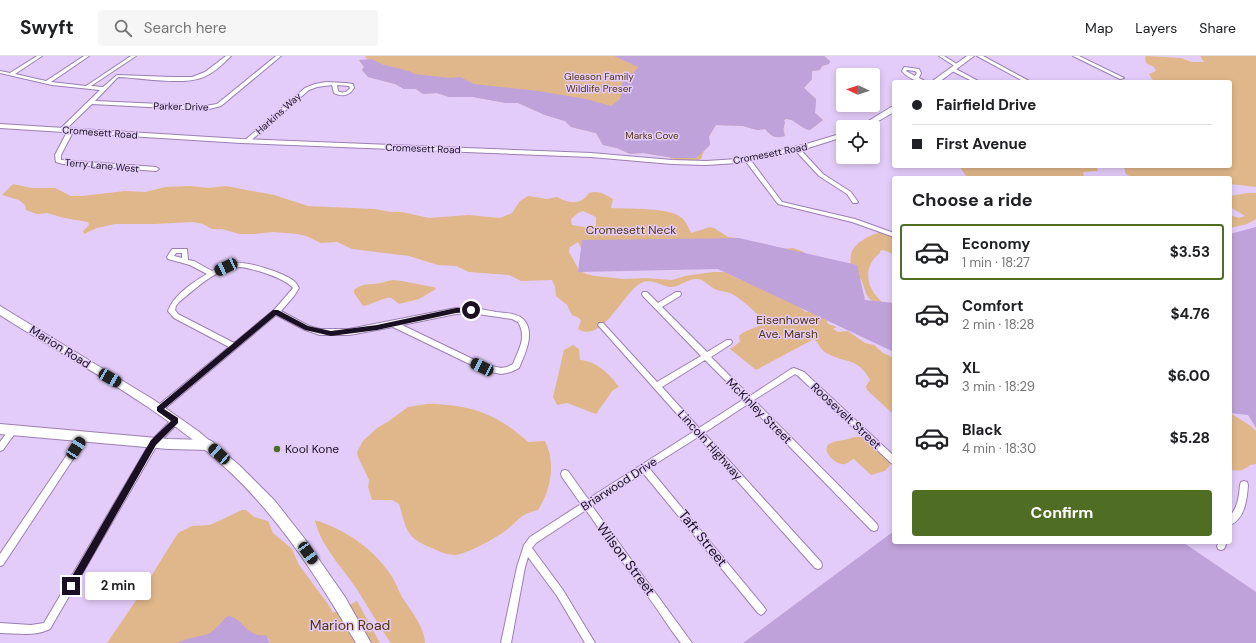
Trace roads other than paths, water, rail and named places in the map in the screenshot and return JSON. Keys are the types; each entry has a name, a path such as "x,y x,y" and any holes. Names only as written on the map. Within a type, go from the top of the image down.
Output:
{"main road":[{"name":"Marion Road","path":"0,310 159,409 209,445 254,487 302,544 321,572 364,643"}],"street":[{"path":"10,75 40,56"},
{"path":"46,83 87,56"},
{"path":"87,87 134,56"},
{"path":"106,75 182,79 195,78 208,73 230,56"},
{"name":"Parker Drive","path":"91,102 198,108 214,107 219,105 279,56"},
{"path":"941,56 975,80"},
{"path":"937,80 971,56"},
{"path":"979,56 1025,80"},
{"path":"1074,56 1122,78"},
{"path":"0,72 46,83 104,89"},
{"path":"62,130 117,76"},
{"path":"917,77 922,80"},
{"name":"Harkins Way","path":"247,141 307,89 319,84 334,84"},
{"path":"875,120 892,110"},
{"name":"Cromesett Road","path":"0,126 247,141 591,155 672,162 706,163 747,159 797,149 836,137"},
{"name":"Terry Lane West","path":"70,130 58,155 58,161 156,169"},
{"path":"797,149 821,175 848,193 855,202"},
{"path":"747,159 780,203 853,220 892,235"},
{"path":"185,261 212,274"},
{"path":"159,409 276,312 296,288 293,284 288,280 243,265 226,267 212,274 177,300 172,307 171,311 176,316 234,346"},
{"name":"McKinley Street","path":"645,294 874,527"},
{"path":"657,307 678,294"},
{"path":"276,312 307,328 331,334 394,324 456,311 471,310 490,312 520,320 526,335 524,347 516,366 508,370 501,371 482,367 394,324"},
{"name":"Lincoln Highway","path":"601,325 818,565"},
{"path":"657,386 729,342"},
{"name":"Briarwood Drive","path":"506,643 521,567 527,548 533,540 698,432 794,371 797,371"},
{"name":"Roosevelt Street","path":"797,371 892,459"},
{"path":"0,628 43,629 47,626 154,443 176,420"},
{"path":"0,429 154,443 209,445"},
{"path":"0,448 13,430"},
{"path":"0,562 84,436"},
{"name":"Taft Street","path":"644,468 761,610"},
{"name":"Wilson Street","path":"565,474 673,626 687,643"},
{"path":"1232,520 1237,516 1243,497 1244,485"},
{"path":"527,548 560,593 590,643"}],"place":[{"name":"Kool Kone","path":"277,449"}],"park label":[{"name":"Gleason Family Wildlife Preser","path":"599,82"},
{"name":"Marks Cove","path":"652,135"},
{"name":"Cromesett Neck","path":"631,230"},
{"name":"Eisenhower Ave. Marsh","path":"788,327"}]}
